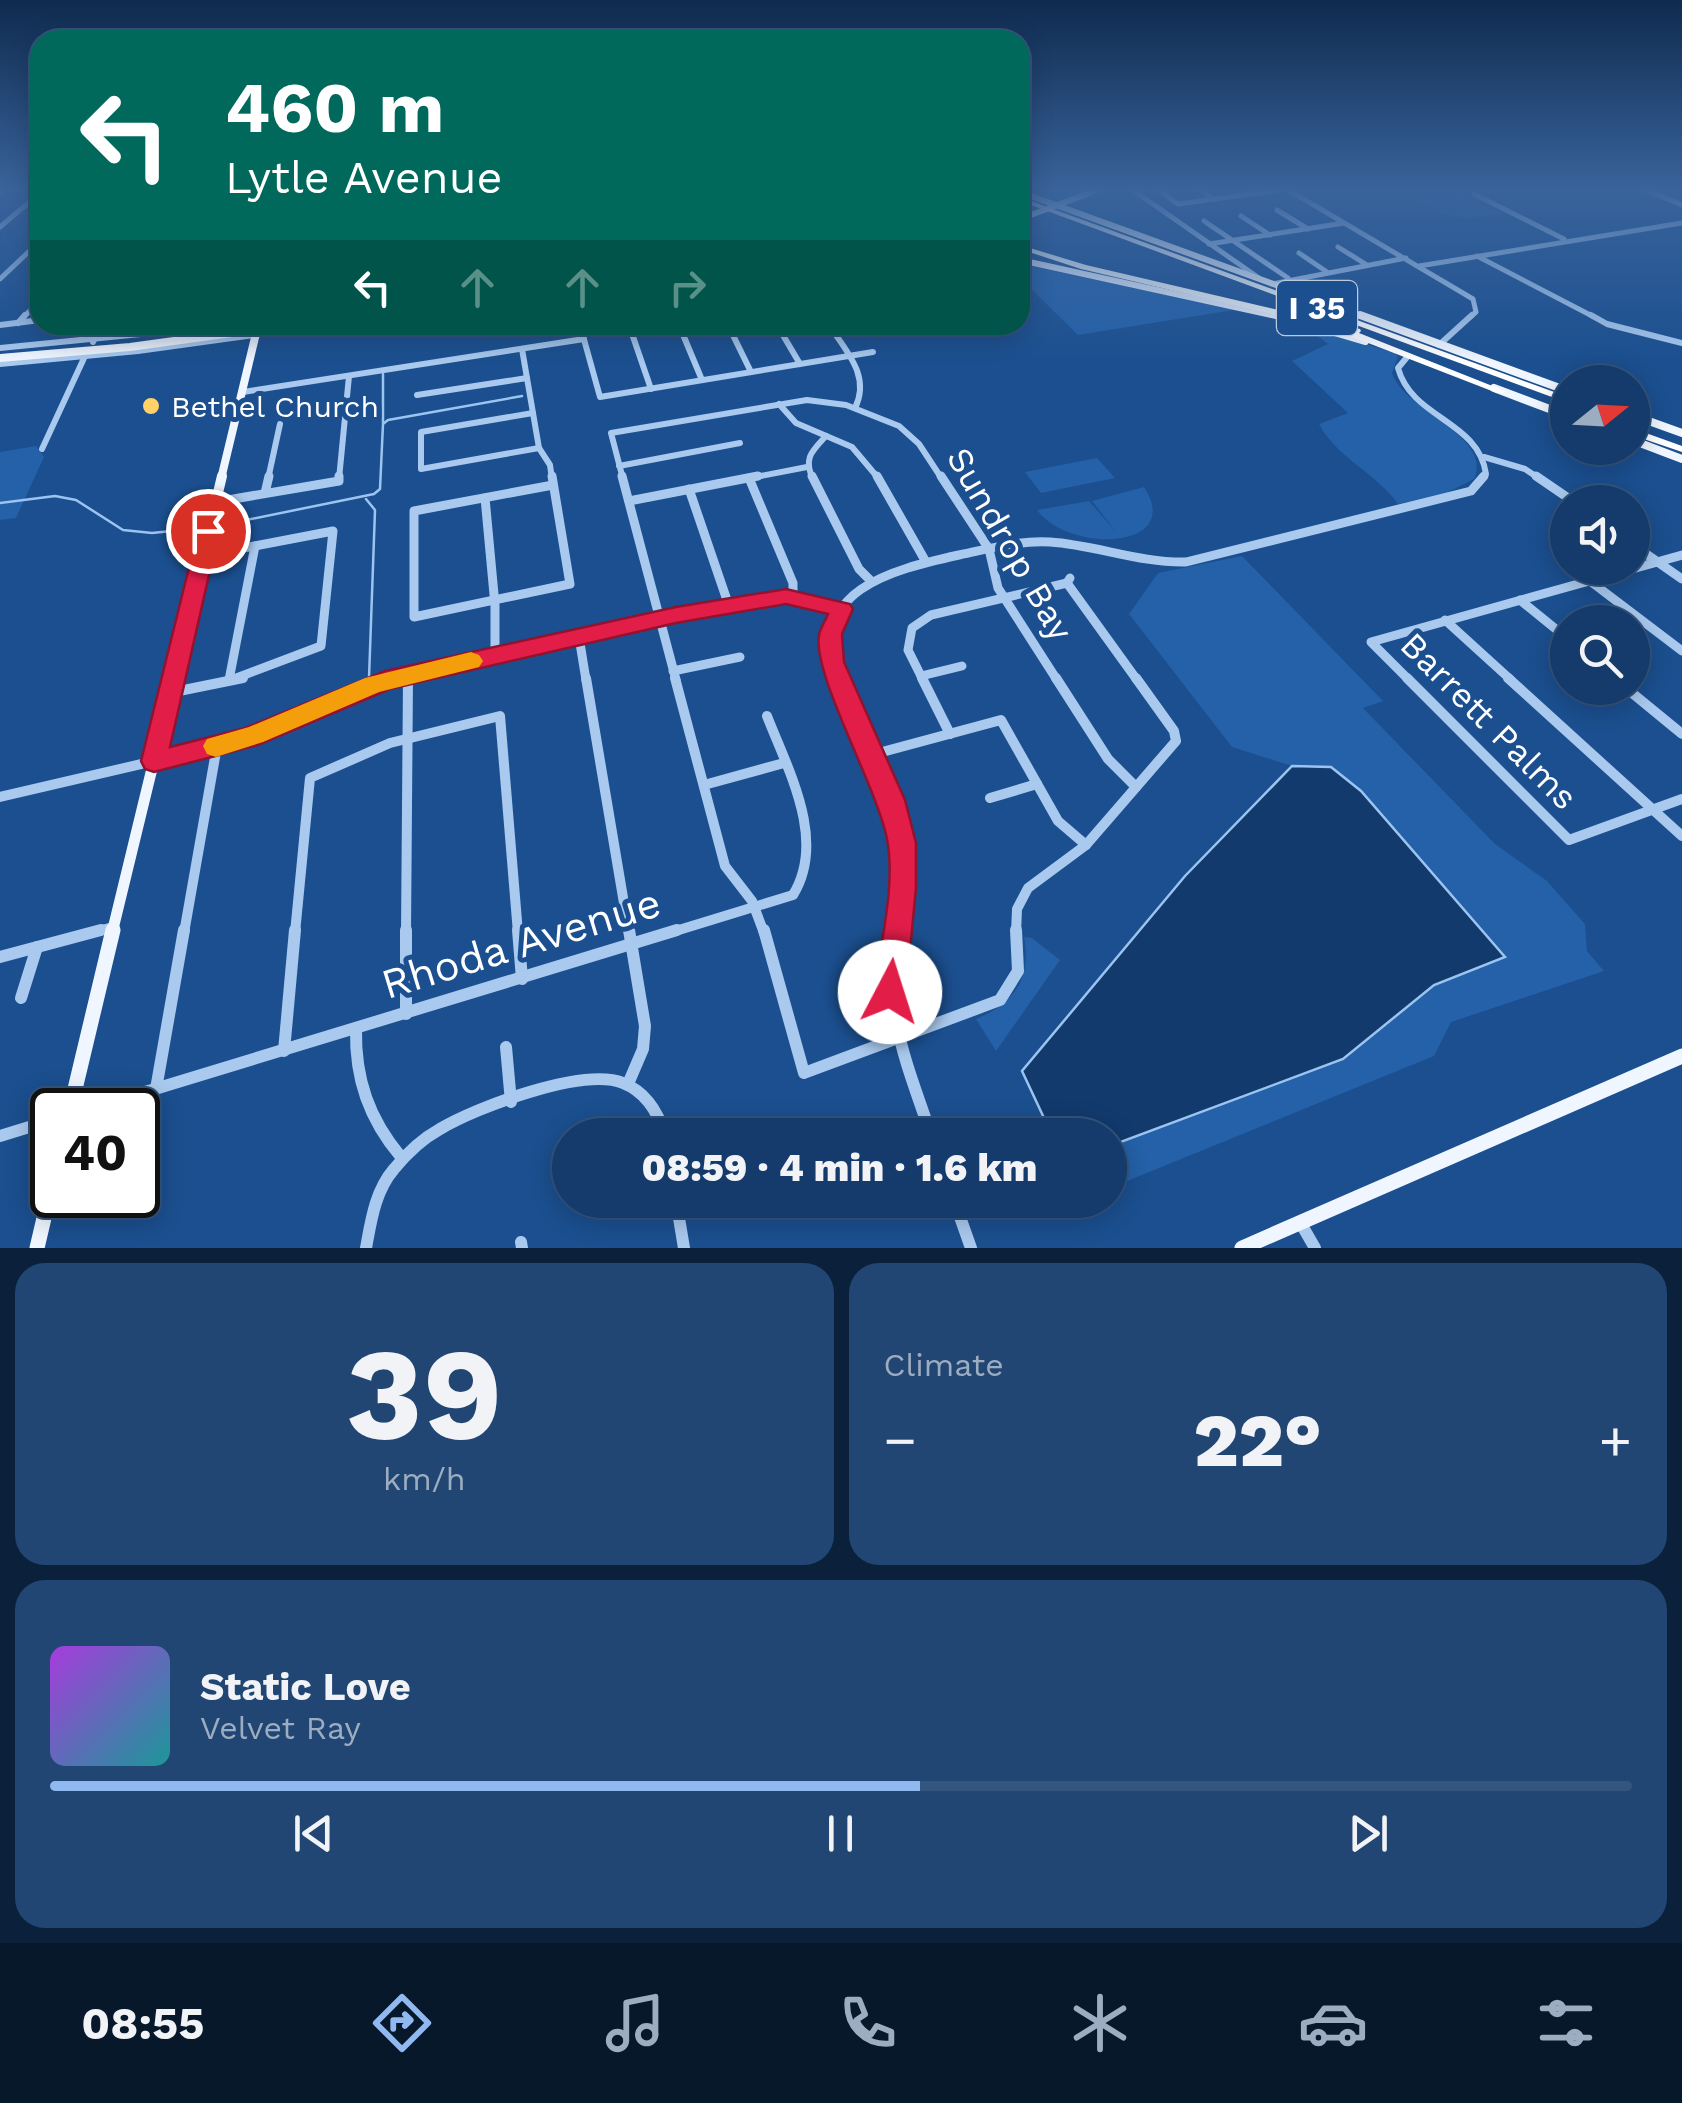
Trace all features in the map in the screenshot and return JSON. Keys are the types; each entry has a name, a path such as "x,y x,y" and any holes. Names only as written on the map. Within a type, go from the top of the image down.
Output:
{"highway":[{"name":"I 35","path":"1169,246 1550,396"},
{"name":"I 35","path":"1030,250 1118,276 1284,311 1396,343 1550,397"},
{"path":"1233,270 1379,323"},
{"path":"1284,311 1500,390"},
{"path":"1650,438 1682,446"},
{"path":"1650,442 1682,458"}],"main road":[{"path":"1030,262 1268,313 1408,356 1550,409"},
{"path":"1233,270 1550,385"},
{"path":"0,356 194,335"},
{"path":"75,1088 256,335"},
{"path":"1650,422 1679,432"},
{"path":"1242,1248 1682,1056"},
{"path":"37,1248 44,1218"}],"street":[{"path":"1210,246 1233,270"},
{"path":"1240,246 1288,278"},
{"path":"1386,246 1464,292 1477,306 1475,314 1439,344"},
{"path":"1419,266 1532,246"},
{"path":"1338,247 1367,265"},
{"path":"0,279 30,252"},
{"path":"1299,253 1327,272"},
{"path":"1477,256 1606,324 1682,344"},
{"path":"1272,284 1406,258"},
{"path":"18,323 30,310"},
{"path":"0,325 30,321"},
{"path":"92,342 95,335"},
{"path":"0,356 149,335"},
{"path":"0,356 85,356 215,335"},
{"path":"583,335 600,398 873,352"},
{"path":"633,335 651,389"},
{"path":"683,335 702,380"},
{"path":"733,335 751,372"},
{"path":"783,335 800,364"},
{"path":"834,335 864,385 855,408"},
{"path":"242,392 584,340"},
{"path":"466,343 467,358"},
{"path":"522,349 538,448 548,461 553,485 570,584 414,617 414,511 553,485"},
{"path":"42,449 85,356"},
{"path":"1408,356 1398,368 1403,386 1471,439 1484,457 1524,469 1550,486"},
{"path":"216,502 339,480 349,376"},
{"path":"417,395 527,378"},
{"name":"Sundrop Bay","path":"611,434 816,400 886,419 912,437 989,548 997,584 1005,598 1114,767 1136,786"},
{"path":"779,404 792,423 862,456 926,562"},
{"path":"533,413 421,432 421,469 538,448"},
{"path":"1679,432 1682,422"},
{"path":"264,493 280,424"},
{"path":"611,434 725,866 756,910 804,1072 982,1010 1010,990 1022,960 1016,922 1020,901 1036,880 1061,867 1086,845 1176,736 1069,580 920,620 910,632 907,646 950,734"},
{"path":"826,436 808,455 807,467 859,569 871,581"},
{"path":"620,466 740,444"},
{"path":"925,1118 899,1038 890,976 902,888 902,843 898,819 832,662 831,634 842,609 871,581 926,562 989,548 1043,542 1156,563 1202,560 1462,495 1483,481 1484,457"},
{"path":"629,501 807,467"},
{"path":"749,478 793,583 794,596"},
{"path":"689,490 730,606"},
{"path":"485,498 495,656"},
{"path":"169,694 229,681 321,646 334,531 202,556"},
{"path":"229,681 254,546"},
{"path":"1650,564 1682,555"},
{"path":"1650,556 1682,578"},
{"path":"1446,620 1575,585"},
{"path":"1595,585 1682,651"},
{"path":"0,797 218,746 254,735 374,684 660,618 794,596 842,609"},
{"path":"1520,600 1550,624"},
{"path":"1446,620 1682,836"},
{"name":"Barrett Palms","path":"1446,620 1371,642 1569,840 1653,809"},
{"path":"578,637 645,1034 628,1084"},
{"path":"674,671 740,657"},
{"path":"921,676 962,666"},
{"path":"406,1014 408,675"},
{"path":"1647,705 1682,734"},
{"path":"284,1051 310,778 376,748 500,716 522,979"},
{"name":"Rhoda Avenue","path":"160,1089 793,896 807,870 805,828 768,716"},
{"path":"871,754 1001,720 1058,822 1086,845"},
{"path":"156,1088 218,746"},
{"path":"704,785 784,764"},
{"path":"990,798 1037,784"},
{"path":"1653,809 1682,799"},
{"path":"0,957 112,926"},
{"path":"21,998 37,948"},
{"path":"356,1030 357,1076 378,1132 401,1156"},
{"path":"506,1047 510,1102"},
{"path":"366,1248 376,1197 401,1156 438,1127 591,1078 628,1084 652,1105 658,1118"},
{"path":"0,1136 30,1127"},
{"path":"679,1218 684,1248"},
{"path":"960,1218 971,1248"},
{"path":"1300,1222 1315,1248"}],"shaded area":[{"path":"1030,266 1240,309 1078,335 1030,288"},
{"path":"1305,326 1395,353 1398,357 1392,373 1400,387 1471,450 1477,464 1474,479 1446,493 1398,504 1336,446 1319,424 1348,413 1292,361 1328,344"},
{"path":"36,446 44,457 16,518 0,520 0,452"},
{"path":"1097,458 1115,478 1041,493 1025,472"},
{"path":"1144,487 1152,508 1149,523 1137,534 1118,539 1073,534 1052,524 1037,510 1089,501 1117,533 1092,501"},
{"path":"1242,556 1383,701 1363,708 1495,844 1547,881 1585,924 1587,951 1604,971 1451,1022 1434,1056 1127,1181 1127,1140 1343,1059 1434,985 1505,957 1361,791 1331,767 1292,766 1232,747 1129,614 1158,573"},
{"path":"1292,766 1331,767 1361,791 1505,957 1434,985 1343,1059 1127,1140 1127,1118 1044,1118 1022,1071 1185,876"},
{"path":"1024,937 1032,938 1060,960 996,1051 976,1019 1001,1006 1017,988 1025,965"}],"waterway":[{"path":"383,374 383,423"},
{"path":"222,525 374,494 380,489 383,424 388,420 522,396"},
{"path":"0,503 55,496 76,500 123,530 152,533 201,528"},
{"path":"366,499 375,510 369,678"}],"slow traffic":[{"path":"216,746 254,735 374,684 471,661"}],"place":[{"name":"Bethel Church","path":"151,406"}],"route":[{"path":"208,531 154,761 249,738 385,680 676,615 786,596 842,609 831,634 832,662 891,800 902,843 902,888 890,992"}]}
